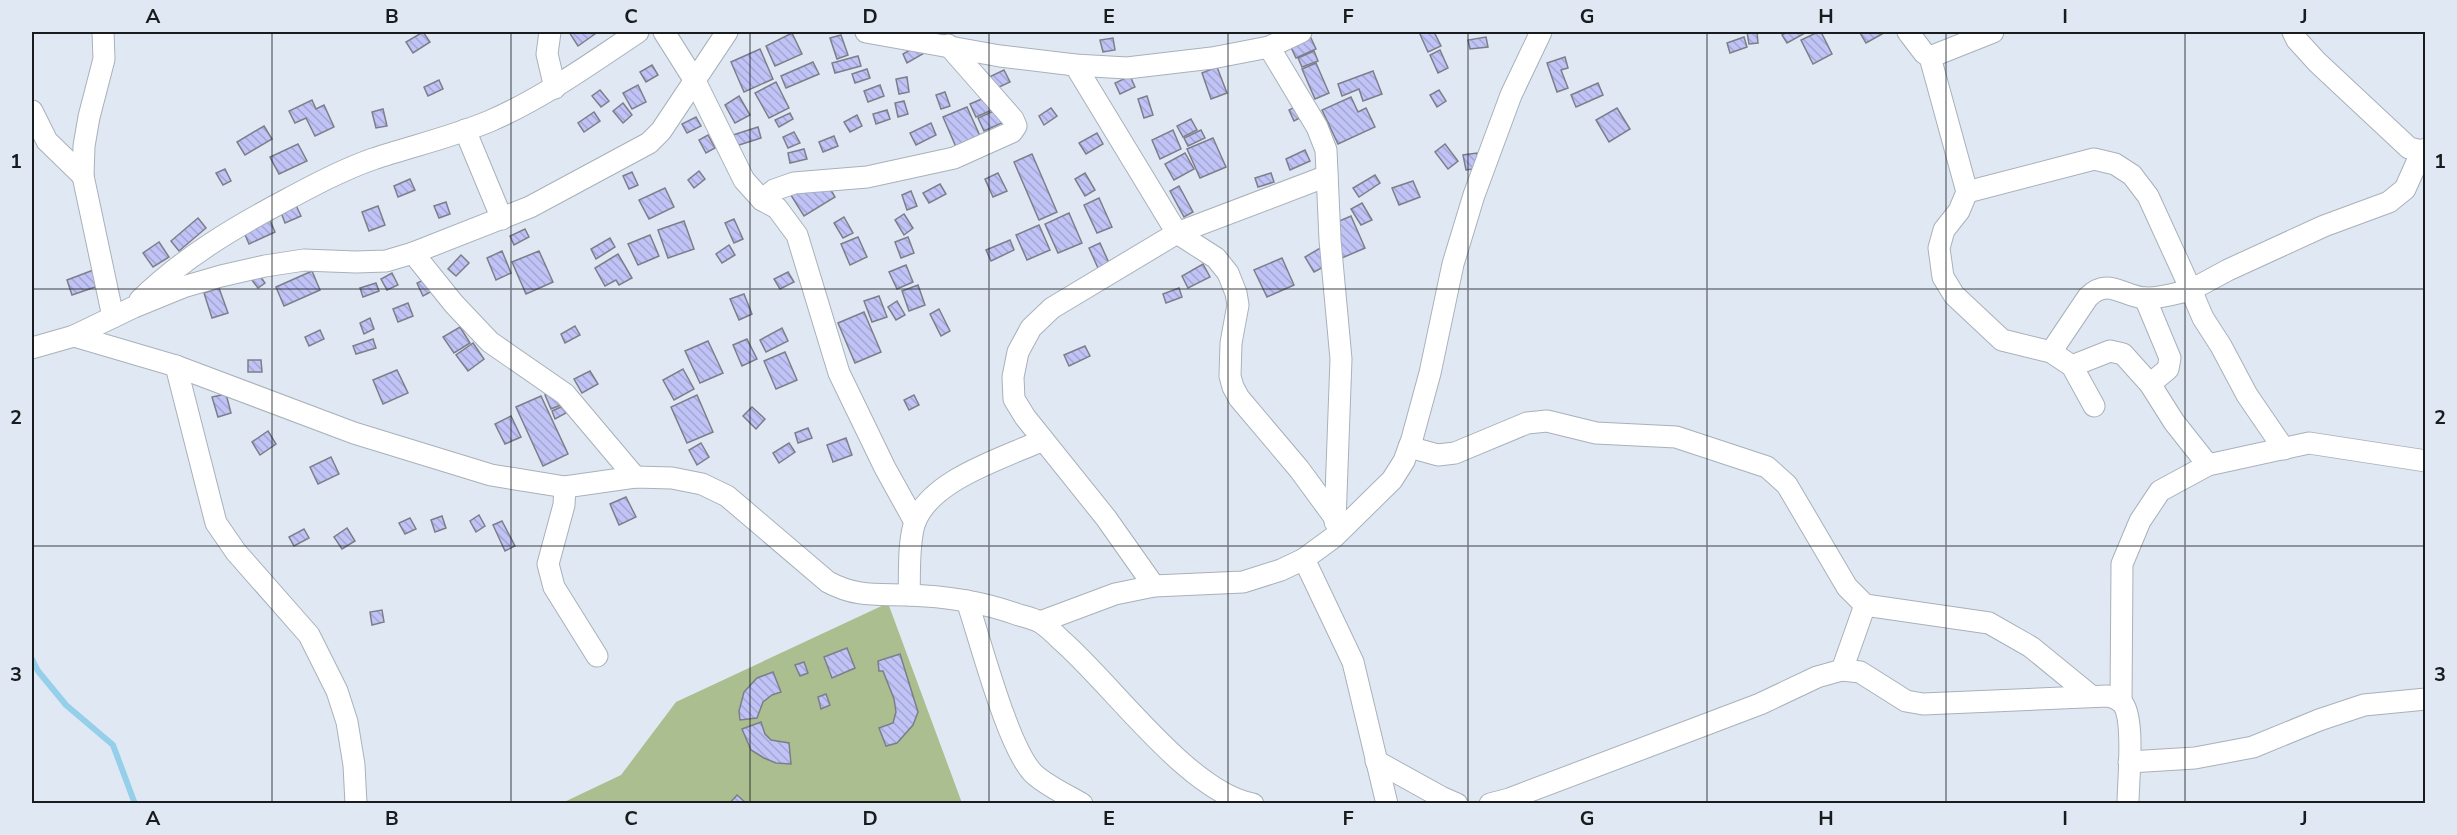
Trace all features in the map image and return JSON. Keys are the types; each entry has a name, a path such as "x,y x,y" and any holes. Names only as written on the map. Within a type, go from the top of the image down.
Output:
{"street":[{"path":"104,32 104,58 89,117 84,146 83,176 112,317"},
{"path":"550,32 547,54 555,88"},
{"path":"134,307 160,281 204,248 293,196 332,176 372,160 490,120 555,88 638,32"},
{"path":"664,32 695,81 744,180 762,200 777,208 797,235 839,373 885,468 915,522"},
{"path":"32,348 74,336 134,307 183,287 265,266 304,260 386,261 413,253 531,207 649,143 661,130 728,32"},
{"path":"866,32 1000,56 1075,65 1127,68 1212,58 1269,47 1301,32"},
{"path":"1040,622 1115,594 1154,586 1243,582 1281,570 1304,559 1335,528 1392,480 1409,447 1430,373 1453,264 1474,195 1511,95 1541,32"},
{"path":"1908,32 1924,53 1930,57 1967,192 1959,211 1944,230 1940,248 1943,277 1954,295 2002,340 2051,352 2072,366 2094,406"},
{"path":"1930,57 1993,32"},
{"path":"2051,352 2088,297 2096,290 2104,287 2145,298 2192,290 2228,270 2324,226 2389,202 2405,189 2424,150 2409,148 2317,62 2297,40 2293,32"},
{"path":"762,200 774,190 794,183 867,177 954,158 1012,132 1016,126 1013,119 948,45"},
{"path":"1269,47 1317,127 1326,150 1341,359 1335,528"},
{"path":"1075,65 1177,233 1216,258 1233,284 1238,305 1231,343 1230,376 1233,387 1239,398 1299,469 1335,528"},
{"path":"32,111 46,141 83,176"},
{"path":"465,130 502,219"},
{"path":"1967,192 2094,159 2115,164 2132,175 2148,195 2192,290 2202,318 2221,346 2247,394 2284,449"},
{"path":"1154,586 1106,518 1025,417 1014,399 1013,376 1018,352 1031,328 1052,308 1177,233 1327,176"},
{"path":"413,253 460,311 490,342 565,394 635,477"},
{"path":"2145,298 2170,358 2168,369 2150,384"},
{"path":"74,336 176,366 354,432 491,475 565,487 635,477 672,478 702,484 727,496 828,582 842,590 860,595 909,595 967,600 997,607 1040,622 1074,651 1186,766 1228,800 1253,804"},
{"path":"2072,366 2110,351 2122,354 2150,384 2174,422 2208,465"},
{"path":"176,366 216,523 236,552 309,635 338,691 347,722 354,765 356,804"},
{"path":"1409,447 1438,454 1455,453 1527,423 1547,421 1596,433 1676,437 1767,467 1788,485 1847,587 1865,605 1989,623 2031,647 2091,696"},
{"path":"909,595 911,540 915,522 943,489 959,478 1043,440"},
{"path":"2121,702 2122,564 2140,520 2160,491 2208,465 2309,443 2426,461"},
{"path":"565,487 564,505 548,564 554,587 597,656"},
{"path":"1304,559 1353,662 1387,804"},
{"path":"967,600 1007,721 1019,750 1034,774 1082,804"},
{"path":"1842,670 1865,605"},
{"path":"1490,804 1509,799 1760,704 1817,677 1842,670 1860,672 1906,701 1923,704 2091,696 2116,698 2121,702 2130,719 2128,804"},
{"path":"2128,762 2195,758 2253,747 2319,720 2364,705 2426,699"},
{"path":"1376,761 1457,804"}],"green space":[{"path":"888,603 962,803 560,804 621,775 676,702"}],"building":[{"path":"423,32 430,42 413,53 406,42"},
{"path":"569,32 593,32 595,34 578,46"},
{"path":"1419,32 1434,32 1441,46 1428,52"},
{"path":"1747,32 1757,32 1758,43 1749,44"},
{"path":"1787,32 1805,33 1787,43 1782,35"},
{"path":"1821,32 1832,54 1813,64 1801,40"},
{"path":"792,33 802,54 775,66 766,46"},
{"path":"1860,33 1882,34 1866,43"},
{"path":"841,35 848,55 837,59 830,38"},
{"path":"1310,36 1316,49 1296,58 1290,45"},
{"path":"1486,37 1488,47 1470,49 1468,40"},
{"path":"1744,37 1747,47 1730,53 1727,43"},
{"path":"1113,38 1115,50 1103,52 1100,40"},
{"path":"928,39 933,48 907,63 903,54"},
{"path":"760,49 773,79 744,92 731,62"},
{"path":"1440,50 1448,68 1438,73 1430,55"},
{"path":"1314,51 1318,61 1302,67 1298,58"},
{"path":"858,56 861,66 835,73 832,63"},
{"path":"1565,57 1568,68 1561,70 1568,88 1557,92 1547,63"},
{"path":"813,62 819,74 786,88 781,76"},
{"path":"1316,63 1329,93 1315,99 1302,69"},
{"path":"652,65 658,75 646,82 640,72"},
{"path":"1217,67 1227,93 1211,99 1202,73"},
{"path":"867,69 870,78 855,83 852,74"},
{"path":"1004,70 1010,82 993,90 987,78"},
{"path":"1373,71 1382,94 1363,101 1359,89 1342,96 1338,84"},
{"path":"1130,76 1135,87 1120,94 1115,83"},
{"path":"907,77 909,92 899,94 896,79"},
{"path":"439,80 443,89 428,96 424,87"},
{"path":"776,82 789,108 769,118 755,93"},
{"path":"1598,83 1603,95 1576,107 1571,95"},
{"path":"638,85 646,102 632,109 623,93"},
{"path":"880,85 884,96 868,102 864,91"},
{"path":"600,90 609,101 601,107 592,96"},
{"path":"1439,90 1446,101 1437,107 1430,95"},
{"path":"945,92 950,106 941,109 936,95"},
{"path":"996,93 1001,106 976,117 970,104"},
{"path":"739,96 750,115 735,123 725,105"},
{"path":"1147,96 1153,115 1144,118 1138,99"},
{"path":"1351,97 1358,112 1366,108 1375,127 1338,144 1322,110"},
{"path":"312,100 316,109 324,105 334,127 315,136 306,118 295,123 289,111"},
{"path":"1309,100 1315,110 1294,121 1289,110"},
{"path":"904,101 908,114 898,117 895,103"},
{"path":"623,103 632,115 623,123 613,111"},
{"path":"967,107 980,136 956,147 943,117"},
{"path":"1051,108 1057,116 1044,125 1039,116"},
{"path":"1617,108 1630,129 1609,142 1596,120"},
{"path":"383,109 387,126 376,128 372,112"},
{"path":"998,109 1004,122 984,131 978,118"},
{"path":"887,110 890,119 876,124 873,114"},
{"path":"594,112 600,121 584,132 578,123"},
{"path":"790,113 793,119 779,127 775,120"},
{"path":"857,115 862,126 850,132 844,122"},
{"path":"696,117 701,126 687,133 682,124"},
{"path":"1191,119 1197,130 1183,137 1177,126"},
{"path":"931,123 936,135 916,145 910,133"},
{"path":"264,126 272,139 245,155 237,142"},
{"path":"758,127 761,138 736,146 733,135"},
{"path":"1173,130 1181,149 1160,159 1152,140"},
{"path":"1201,130 1205,138 1188,146 1184,138"},
{"path":"794,132 800,143 788,148 783,137"},
{"path":"1097,133 1103,144 1086,154 1079,143"},
{"path":"708,135 715,148 706,153 699,140"},
{"path":"834,136 838,146 823,152 819,142"},
{"path":"1213,138 1226,167 1200,178 1187,149"},
{"path":"298,144 307,161 279,174 270,157"},
{"path":"1445,144 1458,161 1448,169 1435,152"},
{"path":"804,149 807,159 790,163 788,153"},
{"path":"1305,150 1310,161 1290,170 1286,159"},
{"path":"1185,153 1194,169 1174,180 1165,164"},
{"path":"1477,153 1479,168 1466,170 1463,155"},
{"path":"1032,154 1057,212 1039,220 1014,162"},
{"path":"225,169 231,181 223,185 216,173"},
{"path":"699,171 705,179 694,188 688,180"},
{"path":"632,172 638,185 629,189 623,176"},
{"path":"821,173 835,197 804,216 789,192"},
{"path":"998,173 1007,191 993,197 985,179"},
{"path":"1085,173 1095,190 1085,196 1075,179"},
{"path":"1271,173 1274,182 1258,187 1255,178"},
{"path":"1375,175 1380,183 1359,197 1353,188"},
{"path":"410,179 415,190 398,197 394,186"},
{"path":"1413,181 1420,197 1399,205 1392,188"},
{"path":"940,184 946,194 929,203 923,193"},
{"path":"1179,186 1193,212 1184,217 1170,191"},
{"path":"665,188 674,207 649,219 639,200"},
{"path":"911,191 917,206 907,210 902,195"},
{"path":"1099,198 1112,227 1097,233 1084,205"},
{"path":"294,201 301,216 285,223 279,207"},
{"path":"446,202 450,214 439,218 434,206"},
{"path":"1362,203 1372,220 1361,225 1351,209"},
{"path":"378,206 385,225 369,231 362,212"},
{"path":"1069,213 1082,243 1058,253 1045,224"},
{"path":"904,214 913,228 904,235 895,220"},
{"path":"1351,216 1365,248 1335,261 1321,229"},
{"path":"844,217 853,233 843,238 834,223"},
{"path":"198,218 206,228 179,251 171,241"},
{"path":"269,218 275,232 249,244 243,230"},
{"path":"734,219 743,239 734,243 725,223"},
{"path":"684,221 694,249 668,258 658,230"},
{"path":"1039,225 1050,250 1027,260 1016,235"},
{"path":"525,229 529,237 514,245 510,236"},
{"path":"650,235 659,256 638,265 628,244"},
{"path":"858,237 867,257 850,265 841,244"},
{"path":"908,237 914,253 901,258 895,242"},
{"path":"610,238 615,247 596,259 591,249"},
{"path":"1010,240 1014,250 991,261 986,250"},
{"path":"159,242 169,257 153,267 143,253"},
{"path":"1100,243 1109,263 1098,268 1089,248"},
{"path":"729,245 735,255 722,263 716,254"},
{"path":"1322,247 1331,263 1314,272 1305,257"},
{"path":"502,251 511,273 496,280 487,258"},
{"path":"539,251 553,282 526,294 512,262"},
{"path":"618,254 632,278 619,285 616,280 605,286 595,268"},
{"path":"461,255 469,263 456,276 448,269"},
{"path":"1282,258 1294,285 1267,297 1254,270"},
{"path":"1203,264 1210,277 1188,288 1182,276"},
{"path":"906,265 913,282 897,289 889,272"},
{"path":"96,269 101,285 72,295 67,280"},
{"path":"256,270 265,283 258,288 248,275"},
{"path":"312,271 320,290 284,306 276,287"},
{"path":"788,272 794,282 780,289 774,279"},
{"path":"392,273 398,285 387,290 381,279"},
{"path":"432,276 438,288 423,296 417,283"},
{"path":"376,283 379,291 363,297 360,288"},
{"path":"918,285 925,305 909,311 902,291"},
{"path":"219,288 228,313 212,318 204,293"},
{"path":"1179,288 1182,297 1166,303 1163,294"},
{"path":"744,294 752,314 739,320 730,299"},
{"path":"879,296 887,317 872,322 864,301"},
{"path":"897,301 905,315 896,320 888,307"},
{"path":"408,303 413,316 398,322 393,309"},
{"path":"939,309 950,331 941,336 930,314"},
{"path":"864,312 881,352 855,363 838,323"},
{"path":"370,318 374,329 364,334 360,323"},
{"path":"575,326 580,335 565,343 561,334"},
{"path":"460,327 470,343 454,353 443,337"},
{"path":"782,328 788,341 766,352 760,340"},
{"path":"320,330 324,339 309,346 305,337"},
{"path":"373,339 376,348 356,354 353,346"},
{"path":"747,339 757,359 742,366 733,345"},
{"path":"708,341 723,373 700,383 685,351"},
{"path":"473,343 484,359 468,371 456,355"},
{"path":"1085,346 1090,356 1069,366 1064,355"},
{"path":"785,352 797,380 776,389 764,361"},
{"path":"248,360 261,360 262,372 248,372"},
{"path":"683,369 694,389 674,400 663,380"},
{"path":"397,370 408,393 383,404 373,380"},
{"path":"590,371 598,384 582,393 574,379"},
{"path":"567,386 573,400 551,409 545,395"},
{"path":"226,394 231,413 218,417 212,397"},
{"path":"697,395 713,432 687,443 671,407"},
{"path":"914,395 919,405 909,410 904,400"},
{"path":"541,396 568,454 543,466 516,407"},
{"path":"563,406 566,413 555,419 552,411"},
{"path":"752,407 765,419 756,429 743,416"},
{"path":"511,416 521,437 505,444 495,424"},
{"path":"808,428 812,438 798,443 795,433"},
{"path":"268,431 276,444 260,455 252,442"},
{"path":"846,438 852,455 833,462 827,445"},
{"path":"701,443 709,457 697,465 689,450"},
{"path":"789,443 795,452 779,463 773,453"},
{"path":"331,457 339,474 318,484 310,467"},
{"path":"626,497 636,517 619,525 610,504"},
{"path":"479,515 485,526 476,532 470,521"},
{"path":"442,516 446,528 435,532 431,520"},
{"path":"410,518 416,529 405,534 399,523"},
{"path":"502,521 515,546 505,551 493,525"},
{"path":"347,528 355,541 342,549 334,537"},
{"path":"304,529 309,538 294,546 289,537"},
{"path":"382,610 384,622 372,625 370,612"},
{"path":"847,648 855,668 832,678 824,657"},
{"path":"900,654 918,712 913,725 897,743 886,746 879,728 893,723 896,712 894,699 883,671 879,671 878,661"},
{"path":"804,662 808,673 800,676 795,665"},
{"path":"773,672 781,692 763,702 757,718 740,720 739,711 744,692 757,678"},
{"path":"826,694 830,705 821,709 818,697"},
{"path":"761,722 765,734 771,740 789,743 791,764 776,763 751,750 742,729"},
{"path":"737,795 747,804 729,804"}],"waterway":[{"path":"32,659 38,671 66,705 113,745 135,804"}]}
